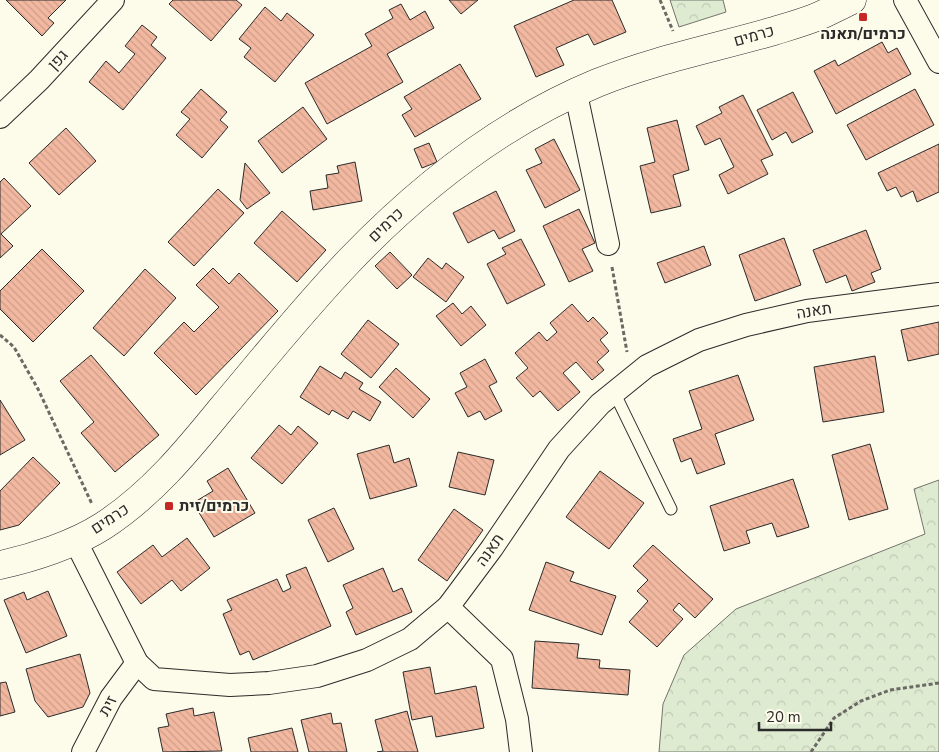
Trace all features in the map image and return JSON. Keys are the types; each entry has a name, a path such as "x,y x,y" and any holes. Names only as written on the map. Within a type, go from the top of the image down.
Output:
{"street":[{"name":"גפן","path":"0,117 39,80 113,0"},
{"name":"כרמים","path":"0,564 65,545 102,527 136,502 176,463 283,335 350,260 416,196 475,151 537,113 597,83 683,55 744,40 814,18 852,0"},
{"path":"905,0 939,62"},
{"path":"576,94 608,244"},
{"name":"תאנה","path":"75,540 137,662 154,679 230,684 269,684 317,676 367,660 410,639 448,607 492,548 559,449 600,404 647,366 699,340 746,324 807,311 939,294"},
{"path":"448,607 502,659 517,719 521,752"},
{"name":"זית","path":"83,752 111,698 137,662"}],"lane":[{"path":"614,392 671,509"}],"path":[{"path":"660,0 683,55"},
{"path":"608,244 631,378"},
{"path":"0,334 14,346 38,389 102,527"},
{"path":"811,752 834,718 861,701 890,690 939,683"}],"green space":[{"path":"670,0 723,0 726,12 679,27"},
{"path":"939,480 939,752 659,752 663,704 684,655 736,609 925,534 914,489"}],"building":[{"path":"6,0 66,0 48,18 54,23 42,36"},
{"path":"173,0 236,0 242,5 211,41 169,4"},
{"path":"449,0 478,0 461,14"},
{"path":"574,0 612,0 626,32 594,45 588,34 556,48 564,65 536,77 514,26"},
{"path":"401,4 410,20 425,11 434,28 387,54 403,82 327,124 305,83 372,46 365,34 393,18 389,10"},
{"path":"265,7 281,21 287,13 314,35 275,82 244,57 251,48 239,39"},
{"path":"142,25 157,37 151,45 166,58 123,110 89,82 106,61 119,73 135,54 125,46"},
{"path":"882,42 888,53 897,48 911,74 836,114 814,71 835,60 838,66"},
{"path":"460,64 481,99 415,137 402,115 412,109 404,97"},
{"path":"201,89 227,112 220,120 228,127 202,158 176,135 190,119 181,112"},
{"path":"915,89 934,125 866,160 847,125"},
{"path":"793,92 813,132 792,143 786,132 772,140 757,110"},
{"path":"743,95 773,155 761,160 768,174 728,194 719,175 734,167 720,138 705,145 696,126 722,113 719,107"},
{"path":"303,107 327,139 282,173 258,141"},
{"path":"677,120 689,170 673,175 681,206 651,213 640,166 655,162 647,128"},
{"path":"66,128 96,161 59,195 29,163"},
{"path":"554,139 580,190 545,208 526,170 542,163 535,149"},
{"path":"429,143 437,162 422,168 414,149"},
{"path":"939,144 939,192 917,202 913,191 901,197 896,187 887,191 878,173"},
{"path":"355,162 362,201 313,210 310,191 328,188 326,175 339,173 337,166"},
{"path":"245,163 270,193 247,209 240,200"},
{"path":"4,178 31,206 1,234 13,246 0,258 0,182"},
{"path":"218,189 244,213 194,266 168,242"},
{"path":"496,191 515,231 499,239 494,230 468,243 453,213"},
{"path":"579,209 595,243 582,249 593,271 569,282 543,226"},
{"path":"282,211 326,250 297,282 254,243"},
{"path":"866,230 881,269 871,273 875,282 852,291 846,275 826,283 813,250"},
{"path":"784,238 801,285 755,301 739,255"},
{"path":"521,239 545,285 507,304 487,264 506,254 502,248"},
{"path":"704,246 711,265 665,283 657,263"},
{"path":"42,249 84,291 33,342 0,309 0,291"},
{"path":"390,252 412,275 397,289 375,266"},
{"path":"428,258 442,269 446,263 464,277 446,302 413,277"},
{"path":"213,268 229,284 239,273 278,311 196,395 154,353 184,322 194,332 219,307 196,285"},
{"path":"145,269 176,298 124,356 93,328"},
{"path":"453,303 462,314 471,306 486,325 461,346 436,316"},
{"path":"572,304 588,322 593,317 608,333 600,340 609,351 597,362 604,370 592,380 576,362 563,373 580,392 558,411 540,391 533,397 516,378 528,368 515,353 539,332 547,341 557,332 550,323"},
{"path":"368,320 399,344 371,378 341,354"},
{"path":"939,322 939,354 908,361 901,330"},
{"path":"91,355 159,435 115,472 81,433 94,422 60,381"},
{"path":"875,356 884,412 823,422 814,367"},
{"path":"485,359 497,382 489,386 502,411 485,420 480,411 468,417 455,393 467,387 460,373"},
{"path":"320,366 341,379 345,372 363,383 359,389 381,402 370,421 353,411 348,419 332,410 329,415 300,397"},
{"path":"396,368 430,399 413,418 379,387"},
{"path":"738,375 754,420 715,434 725,464 697,474 691,458 681,462 673,439 702,429 689,391"},
{"path":"0,400 25,440 0,455"},
{"path":"279,425 291,435 298,426 318,443 282,484 251,458"},
{"path":"870,444 888,509 849,520 832,455"},
{"path":"389,445 394,463 409,458 417,486 370,499 357,454"},
{"path":"458,452 494,460 485,495 449,487"},
{"path":"33,457 60,483 19,525 0,530 0,491"},
{"path":"228,468 255,513 214,537 193,503 213,491 207,481"},
{"path":"600,471 644,503 609,549 566,517"},
{"path":"793,479 809,527 777,537 772,523 746,531 750,543 724,551 710,506"},
{"path":"334,508 354,549 328,562 308,520"},
{"path":"454,509 483,530 447,581 418,560"},
{"path":"187,538 210,568 181,591 172,580 141,604 117,572 153,545 162,557"},
{"path":"653,545 713,599 695,618 679,603 673,610 683,619 657,647 629,622 648,601 637,591 648,580 633,566"},
{"path":"546,562 574,572 570,581 616,596 602,635 529,610"},
{"path":"306,567 331,626 253,660 249,651 240,655 223,614 232,610 227,600 277,579 283,592 291,588 286,575"},
{"path":"383,568 393,592 402,588 412,612 356,635 346,612 353,608 343,585"},
{"path":"48,591 67,636 26,653 4,600 24,592 27,600"},
{"path":"535,641 579,644 577,658 600,660 599,668 630,670 628,695 532,688"},
{"path":"80,654 90,693 83,707 48,717 35,701 26,669"},
{"path":"430,667 435,694 476,686 484,728 436,737 432,716 412,720 403,672"},
{"path":"6,682 15,712 0,716 0,683"},
{"path":"193,708 194,716 214,712 222,751 163,752 158,728 169,726 166,714"},
{"path":"407,711 418,752 377,752 383,751 375,720"},
{"path":"331,713 333,724 341,723 347,752 309,752 301,720"},
{"path":"292,728 298,752 251,752 248,738"}],"place":[{"name":"כרמים/תאנה","path":"863,17"},
{"name":"כרמים/זית","path":"169,506"}]}
